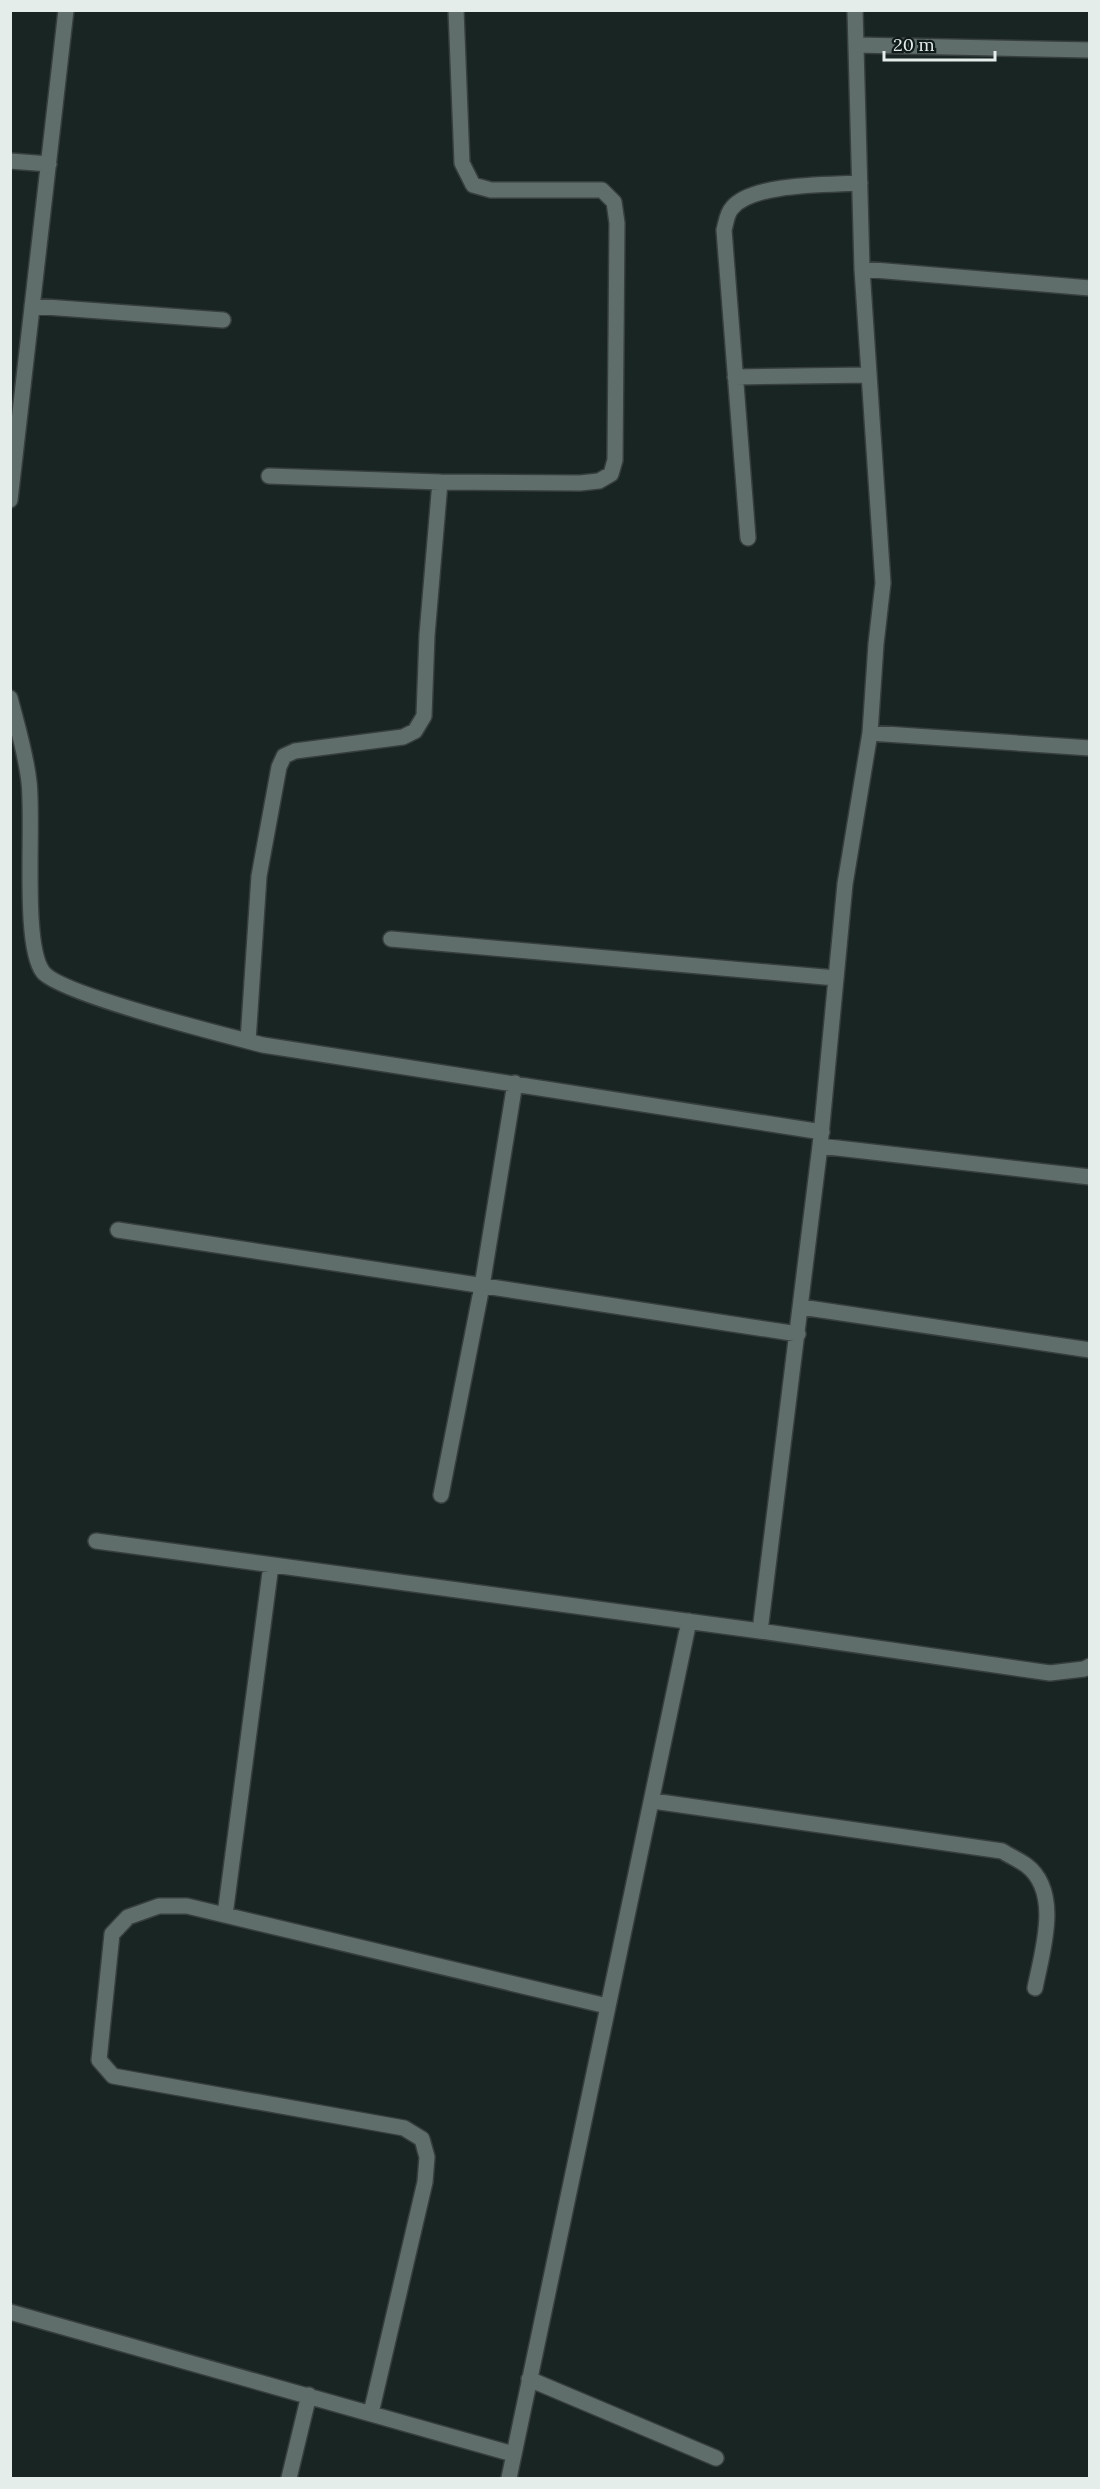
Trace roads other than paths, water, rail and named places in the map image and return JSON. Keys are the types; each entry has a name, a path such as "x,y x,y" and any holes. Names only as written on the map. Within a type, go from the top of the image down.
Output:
{"street":[{"path":"10,500 66,10"},
{"path":"269,476 440,482 580,483 599,481 612,474 615,460 617,223 614,202 602,190 491,190 473,185 462,163 456,10"},
{"path":"760,1631 821,1139 845,884 870,733 883,583 862,269 855,10"},
{"path":"856,45 1089,50"},
{"path":"10,161 49,164"},
{"path":"748,538 724,230 730,209 746,196 764,190 860,183"},
{"path":"862,269 1089,288"},
{"path":"32,306 223,320"},
{"path":"735,377 869,375"},
{"path":"248,1041 259,876 279,767 284,756 296,752 403,737 415,731 424,716 427,635 440,482"},
{"path":"10,698 29,781 32,817 31,935 35,956 43,973 66,986 205,1031 320,1055 515,1083 821,1139 1089,1177"},
{"path":"870,733 1089,748"},
{"path":"391,939 836,978"},
{"path":"441,1495 482,1286 515,1083"},
{"path":"118,1230 798,1334"},
{"path":"801,1307 1089,1350"},
{"path":"96,1541 689,1621 1050,1673 1084,1669 1089,1666"},
{"path":"225,1915 271,1564"},
{"path":"508,2478 689,1621"},
{"path":"652,1801 1002,1851 1028,1867 1045,1892 1047,1928 1035,1988"},
{"path":"371,2413 425,2182 427,2157 422,2139 404,2128 113,2076 99,2060 111,1934 128,1917 159,1906 187,1906 607,2006"},
{"path":"10,2312 513,2454"},
{"path":"529,2379 716,2458"},
{"path":"289,2478 309,2395"}]}
